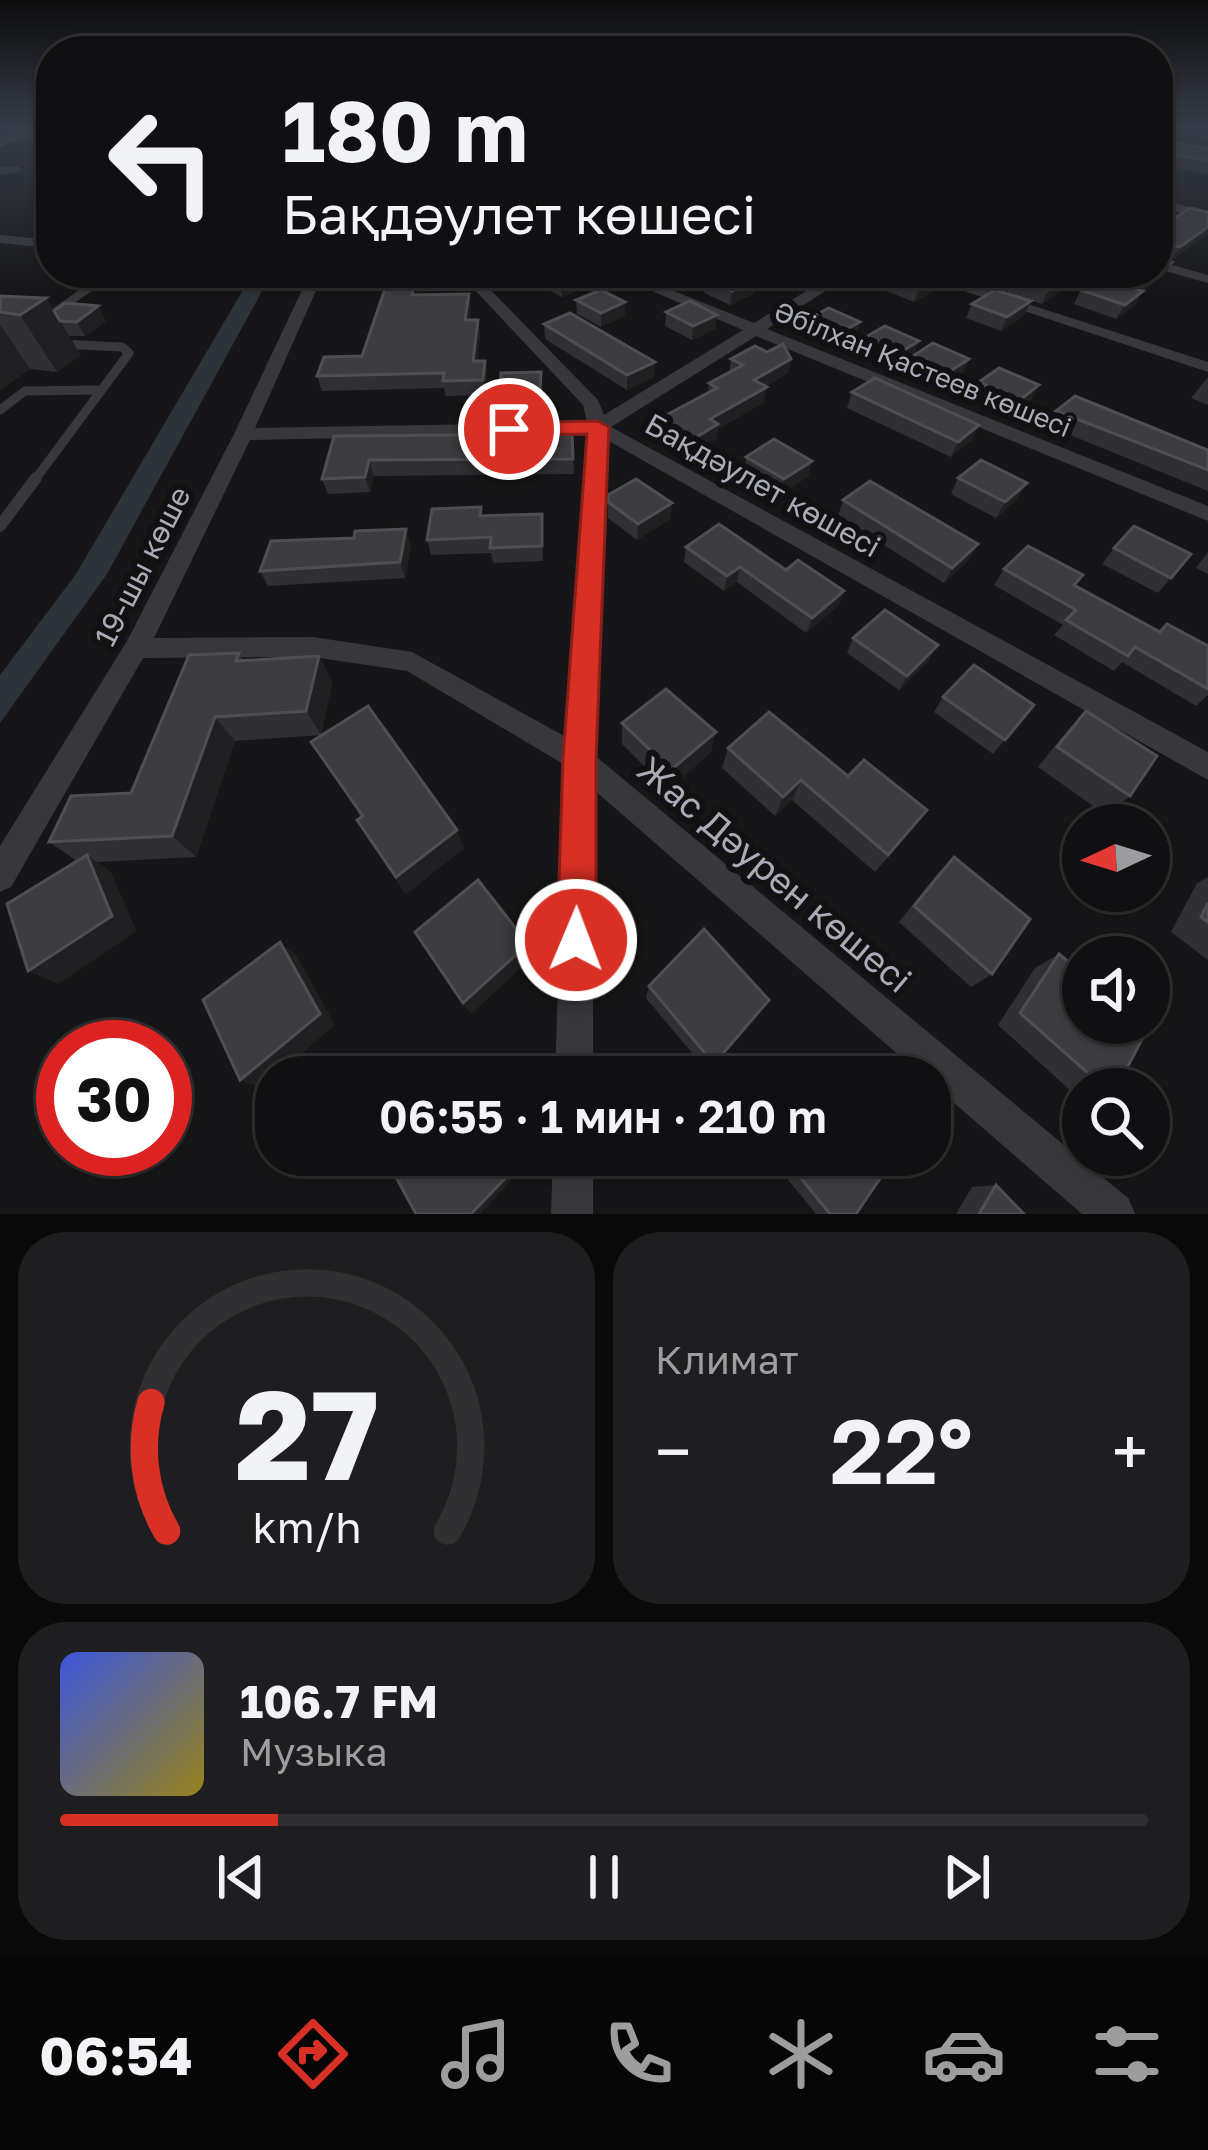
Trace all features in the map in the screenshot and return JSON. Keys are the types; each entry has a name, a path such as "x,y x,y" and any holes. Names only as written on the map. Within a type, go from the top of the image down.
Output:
{"street":[{"path":"1173,207 1208,216"},
{"path":"1173,270 1208,280"},
{"name":"19-шы көше","path":"0,876 136,648 243,434 309,288"},
{"path":"480,288 592,404 598,427 579,759 574,1056"},
{"name":"Әбілхан Қастеев көшесi","path":"653,288 1208,514"},
{"path":"598,427 821,288"},
{"path":"963,288 1208,367"},
{"name":"Бақдәулет көшесi","path":"243,434 598,427 1208,767"},
{"name":"Жас Дәурен көшесі","path":"136,648 313,647 412,662 579,759 1114,1214"},
{"path":"572,1176 572,1214"}],"lane":[{"path":"0,239 36,243"},
{"path":"42,320 89,288"},
{"path":"0,526 129,352 122,346 54,344"},
{"path":"0,410 25,392 101,390"}],"shaded area":[{"path":"244,288 264,288 107,574 0,723 0,675 76,574"}],"building":[{"path":"1190,208 1208,212 1208,227 1180,247 1173,246 1173,219"},
{"path":"385,288 413,288 412,295 469,294 465,320 478,320 473,361 485,361 483,380 443,381 444,373 317,376 324,357 362,356"},
{"path":"1136,288 1143,291 1125,305 1081,290"},
{"path":"601,290 625,302 601,313 576,300"},
{"path":"995,290 1031,301 1007,317 972,304"},
{"path":"0,296 46,298 20,315 0,312"},
{"path":"690,301 717,315 693,326 666,312"},
{"path":"65,303 98,306 77,322 60,321 54,311"},
{"path":"829,308 860,322 840,333 808,319"},
{"path":"570,313 655,362 627,375 544,324"},
{"path":"885,326 919,341 899,353 864,338"},
{"path":"933,343 969,359 949,372 913,356"},
{"path":"783,344 791,359 754,380 767,387 710,419 718,424 690,441 657,420 717,388 709,383 743,365 731,359 755,346 767,352"},
{"path":"999,368 1039,385 1020,400 979,382"},
{"path":"541,372 540,392 500,393 501,373"},
{"path":"875,378 979,425 958,442 852,392"},
{"path":"1075,396 1208,450 1208,470 1056,411"},
{"path":"572,434 573,459 369,460 365,477 322,479 334,436"},
{"path":"774,439 812,461 784,479 746,457"},
{"path":"981,460 1027,483 1005,502 958,478"},
{"path":"636,479 672,503 638,524 608,502 608,495"},
{"path":"870,481 978,544 952,568 843,500"},
{"path":"481,507 480,516 542,514 542,546 490,548 491,537 427,540 432,509"},
{"path":"719,524 786,570 798,560 844,591 812,618 740,567 727,576 686,547"},
{"path":"1134,526 1191,554 1171,578 1114,548"},
{"path":"406,529 400,562 260,571 271,541 354,538 355,531"},
{"path":"1028,546 1083,575 1074,585 1160,632 1167,624 1208,646 1208,689 1135,647 1128,656 1066,620 1076,610 1004,569"},
{"path":"885,610 938,645 907,676 853,638"},
{"path":"239,653 236,661 319,656 306,711 215,717 172,836 49,842 71,796 131,793 189,655"},
{"path":"974,665 1034,705 1005,740 943,697"},
{"path":"666,689 716,732 671,770 622,723"},
{"path":"368,706 457,830 396,877 357,820 363,816 311,742"},
{"path":"1086,711 1157,756 1130,796 1057,747"},
{"path":"769,712 848,776 864,760 927,810 888,855 801,780 783,797 728,748"},
{"path":"87,855 112,916 28,971 7,904"},
{"path":"954,857 1030,919 992,974 914,906"},
{"path":"478,880 528,944 463,1003 415,932"},
{"path":"704,929 769,1000 721,1056 707,1056 649,986"},
{"path":"280,942 320,1014 269,1056 255,1056 255,1068 240,1080 203,1000"},
{"path":"1059,954 1062,1044 1140,1044 1127,1068 1082,1068 1020,1013"},
{"path":"395,1176 507,1176 471,1214 416,1214"},
{"path":"799,1176 882,1176 856,1214 830,1214"},
{"path":"996,1185 1024,1214 979,1214"}],"route":[{"path":"509,429 598,427 579,759 576,940"}]}
